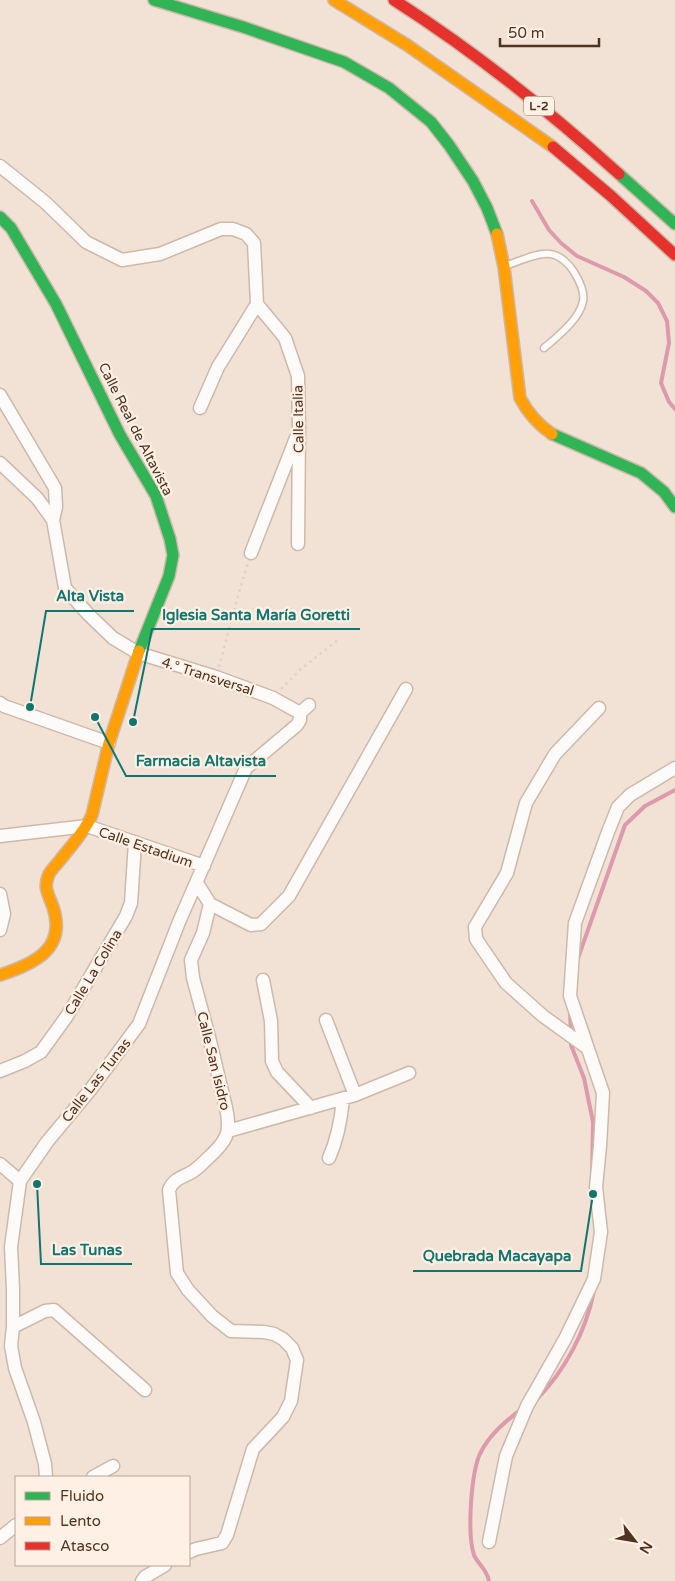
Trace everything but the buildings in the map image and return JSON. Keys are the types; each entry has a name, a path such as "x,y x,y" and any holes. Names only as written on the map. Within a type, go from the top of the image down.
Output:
{"main road":[{"path":"154,0 243,27 344,62 389,88 431,122 473,181 497,232 504,266 520,398 528,412 538,424 552,434 641,472 664,492 675,507"},
{"name":"L-2","path":"334,0 407,45 542,138 611,196 675,255"},
{"name":"L-2","path":"394,0 423,17 503,77 563,126 675,224"},
{"name":"Calle Real de Altavista","path":"0,217 11,228 56,304 120,434 156,496 170,539 173,555 169,576 138,653 109,743 92,815 87,826 50,872 45,886 53,908 57,928 51,948 35,963 0,975"}],"street":[{"path":"0,166 46,203 86,242 122,260 160,254 221,229 233,229 246,234 254,243 257,304 218,367 200,408"},
{"name":"Calle Italia","path":"257,304 285,338 298,376 298,544"},
{"name":"4.° Transversal","path":"0,395 55,488 56,507 53,520 66,588 88,614 113,638 138,653 216,677 305,709"},
{"path":"252,552 299,428"},
{"path":"0,463 37,498 53,520"},
{"path":"197,883 210,904 251,925 261,924 289,896 406,689"},
{"path":"0,703 109,743"},
{"path":"586,1047 543,1016 506,982 476,939 475,927 507,873 526,804 556,754 599,708"},
{"name":"Calle Las Tunas","path":"46,1476 45,1464 13,1357 12,1346 14,1289 10,1247 20,1181 47,1142 91,1089 139,1024 179,922 246,768 297,725 305,709"},
{"path":"489,1542 506,1456 527,1406 565,1339 594,1279 601,1232 596,1187 603,1092 570,996 575,923 618,807 630,795 675,768"},
{"name":"Calle Estadium","path":"0,836 87,826 204,866"},
{"name":"Calle La Colina","path":"0,1071 42,1052 67,1016 126,916 131,903 134,842"},
{"path":"0,894 4,914 0,930"},
{"name":"Calle San Isidro","path":"190,1552 222,1543 227,1535 253,1449 283,1417 292,1401 297,1360 292,1348 283,1339 274,1334 231,1331 212,1316 188,1290 177,1273 169,1190 176,1180 194,1171 223,1144 228,1131 229,1120 193,978 192,960 202,934 210,904"},
{"path":"263,980 271,1021 272,1061 277,1072 311,1108"},
{"path":"326,1020 349,1097 336,1140 328,1158"},
{"path":"228,1131 349,1097 409,1072"},
{"path":"0,1164 20,1181"},
{"path":"0,1256 10,1247"},
{"path":"14,1327 45,1311 54,1310 145,1390"},
{"path":"95,1476 113,1466"},
{"path":"0,1538 15,1526"},
{"path":"142,1581 145,1577 163,1566"}],"lane":[{"path":"504,266 542,254 551,254 568,263 580,282 584,292 584,302 565,331 544,348"}],"path":[{"path":"216,677 252,552"},
{"path":"272,698 301,669 338,640"}],"waterway":[{"path":"532,201 549,230 577,256 624,277 646,291 658,303 667,321 669,343 661,383 669,402 675,409"},
{"path":"577,961 625,825 645,806 675,790"},
{"path":"570,1012 571,1033"},
{"path":"571,1040 571,1045 584,1078 593,1122 592,1177"},
{"path":"536,1400 556,1376 573,1350 586,1321 594,1291"},
{"path":"489,1581 474,1555 472,1546 470,1520 476,1465 487,1442 503,1424 522,1409"}],"traffic: fast":[{"path":"154,0 243,27 344,62 389,88 431,122 449,145 473,181 487,208 497,234"},
{"path":"619,174 675,224"},
{"path":"0,217 11,228 56,304 120,435 156,496 170,539 173,555 169,576 139,651"},
{"path":"552,434 641,473 664,492 675,507"}],"traffic: slow":[{"path":"334,0 407,45 553,147"},
{"path":"497,234 504,267 520,398 533,418 552,434"},
{"path":"0,975 25,966 35,960 51,944 55,934 56,922 47,890 47,879 82,832 92,815 109,743 139,651"}],"traffic: jam":[{"path":"394,0 424,19 510,82 619,174"},
{"path":"553,147 611,196 675,255"}],"place":[{"name":"Alta Vista","path":"30,707"},
{"name":"Farmacia Altavista","path":"95,717"},
{"name":"Iglesia Santa María Goretti","path":"133,722"},
{"name":"Las Tunas","path":"37,1184"},
{"name":"Quebrada Macayapa","path":"593,1194"}]}
